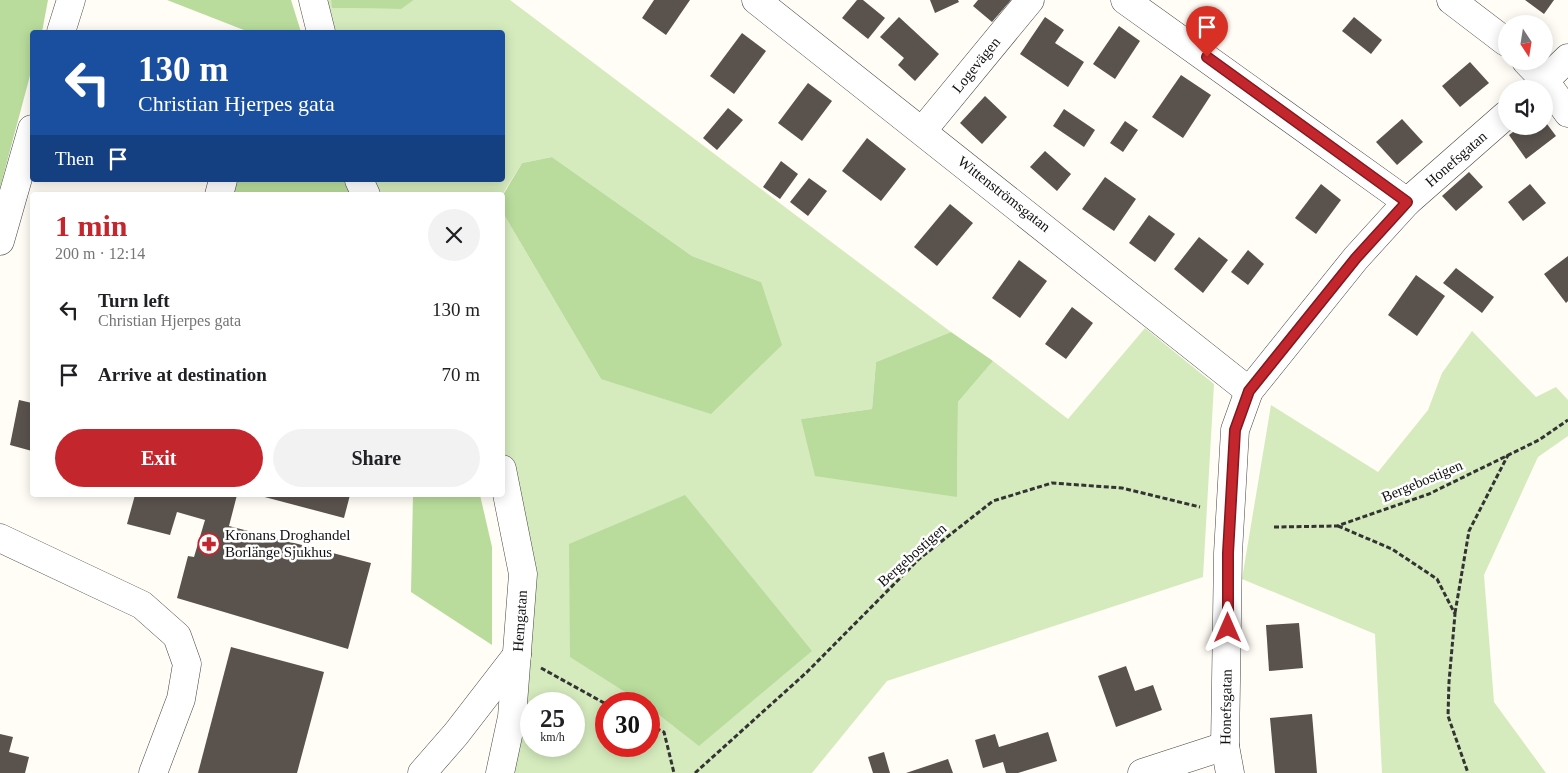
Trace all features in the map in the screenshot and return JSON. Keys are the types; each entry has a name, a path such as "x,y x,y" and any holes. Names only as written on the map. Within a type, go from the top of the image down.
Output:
{"street":[{"path":"62,30 71,0"},
{"path":"313,0 320,30"},
{"name":"Wittenströmsgatan","path":"756,0 923,130 1249,391"},
{"name":"Logevägen","path":"923,130 1030,0"},
{"path":"1126,0 1407,202"},
{"path":"1451,0 1498,36"},
{"path":"1545,80 1568,58"},
{"path":"1553,98 1568,113"},
{"name":"Honefsgatan","path":"1230,773 1225,746 1228,553 1235,430 1249,391 1356,258 1407,202 1498,122"},
{"path":"0,241 30,136"},
{"name":"Hemgatan","path":"500,773 512,717 523,574 505,484"},
{"path":"0,538 142,605 176,636 187,664 181,699 153,773"},
{"path":"422,773 456,734 517,655"},
{"path":"1142,773 1225,746"}],"path":[{"name":"Bergebostigen","path":"1274,527 1337,526 1430,494 1539,440 1568,420"},
{"path":"1468,773 1448,716 1448,682 1455,614 1469,531 1508,455"},
{"name":"Bergebostigen","path":"694,773 806,672 919,559 993,501 1052,483 1122,488 1200,507"},
{"path":"1337,526 1392,549 1437,579 1455,614"},
{"path":"517,655 595,698"},
{"path":"660,730 664,732 674,773"}],"green space":[{"path":"0,0 48,0 42,30 30,30 30,76 0,188"},
{"path":"167,0 291,0 300,30 244,30"},
{"path":"322,0 331,0 333,8 400,9 414,0 510,0 951,332 876,362 872,409 801,419 957,497 958,402 993,361 1068,419 1145,328 1214,384 1203,577 887,681 812,773 510,773 520,710 520,757 585,757 585,692 523,692 532,634 531,572 509,464 505,455 505,216 601,379 761,282 692,256 552,157 522,163 504,192 375,192 370,182 505,182 505,30 330,30"},
{"path":"331,0 414,0 401,9 332,8"},
{"path":"552,157 692,256 761,282 782,345 711,414 601,379 505,216 505,192 522,163"},
{"path":"228,182 348,182 351,192 226,192"},
{"path":"1472,331 1536,397 1556,387 1568,400 1568,436 1538,457 1484,575 1494,702 1546,773 1382,773 1375,634 1242,579 1271,405 1378,472 1428,410 1442,373"},
{"path":"951,332 993,361 958,402 957,497 815,476 801,419 872,409 876,362"},
{"path":"685,495 812,651 699,746 660,716 660,692 625,692 570,657 569,544"},
{"path":"413,497 480,497 492,547 492,645 411,592"}],"building":[{"path":"654,0 690,0 666,35 642,18"},
{"path":"857,0 863,0 885,18 868,39 842,18"},
{"path":"930,0 958,0 959,2 935,13"},
{"path":"978,0 1011,0 992,22 973,6"},
{"path":"1525,0 1554,0 1544,14"},
{"path":"899,17 939,54 915,81 898,65 904,58 880,37"},
{"path":"1045,17 1064,30 1055,43 1084,62 1068,87 1020,54"},
{"path":"1354,17 1382,40 1371,54 1342,31"},
{"path":"1119,26 1140,41 1115,79 1093,64"},
{"path":"742,33 766,51 734,94 710,76"},
{"path":"1470,62 1489,83 1460,107 1442,86"},
{"path":"1181,75 1211,95 1183,138 1152,117"},
{"path":"808,83 832,101 802,141 778,123"},
{"path":"985,96 1007,117 982,144 960,123"},
{"path":"728,108 743,120 717,150 703,138"},
{"path":"1064,109 1095,130 1084,147 1053,126"},
{"path":"1402,119 1423,142 1397,165 1376,142"},
{"path":"1125,121 1138,130 1123,152 1110,143"},
{"path":"1553,132 1556,136 1526,159 1509,135 1553,135"},
{"path":"867,138 906,169 881,201 842,171"},
{"path":"1045,151 1071,174 1057,191 1030,167"},
{"path":"781,161 798,174 780,199 763,187"},
{"path":"1469,172 1483,187 1456,211 1442,196"},
{"path":"1105,177 1136,199 1114,231 1082,209"},
{"path":"809,178 827,191 808,216 790,202"},
{"path":"1321,184 1341,200 1316,234 1295,218"},
{"path":"1530,184 1546,203 1523,221 1508,202"},
{"path":"950,204 973,223 937,266 914,247"},
{"path":"1149,215 1175,234 1155,262 1129,243"},
{"path":"1199,237 1228,260 1203,293 1174,269"},
{"path":"1248,250 1264,264 1248,285 1231,272"},
{"path":"1568,256 1568,301 1566,303 1544,274"},
{"path":"1019,260 1047,281 1020,318 992,298"},
{"path":"1456,268 1494,297 1482,313 1443,283"},
{"path":"1416,275 1445,296 1417,336 1388,315"},
{"path":"1072,307 1093,323 1066,359 1045,344"},
{"path":"19,400 30,403 30,450 10,445"},
{"path":"134,497 236,497 229,526 371,563 348,649 177,598 188,556 194,557 205,520 177,512 170,535 127,524"},
{"path":"265,497 349,497 344,518"},
{"path":"1299,623 1303,668 1269,671 1266,625"},
{"path":"231,647 324,672 297,773 198,773"},
{"path":"1126,666 1135,691 1153,685 1162,710 1116,727 1098,676"},
{"path":"1312,714 1317,773 1275,773 1270,718"},
{"path":"1048,732 1057,761 1018,773 1006,773 1003,762 983,768 975,740 995,734 999,747"},
{"path":"0,734 13,737 9,752 29,757 25,773 0,773"},
{"path":"884,752 890,773 873,773 868,757"},
{"path":"948,759 953,773 906,773"}],"place":[{"name":"Kronans Droghandel Borlänge Sjukhus","path":"209,544"}],"route":[{"path":"1207,57 1407,202 1356,258 1249,391 1235,430 1228,553 1228,628"}]}
